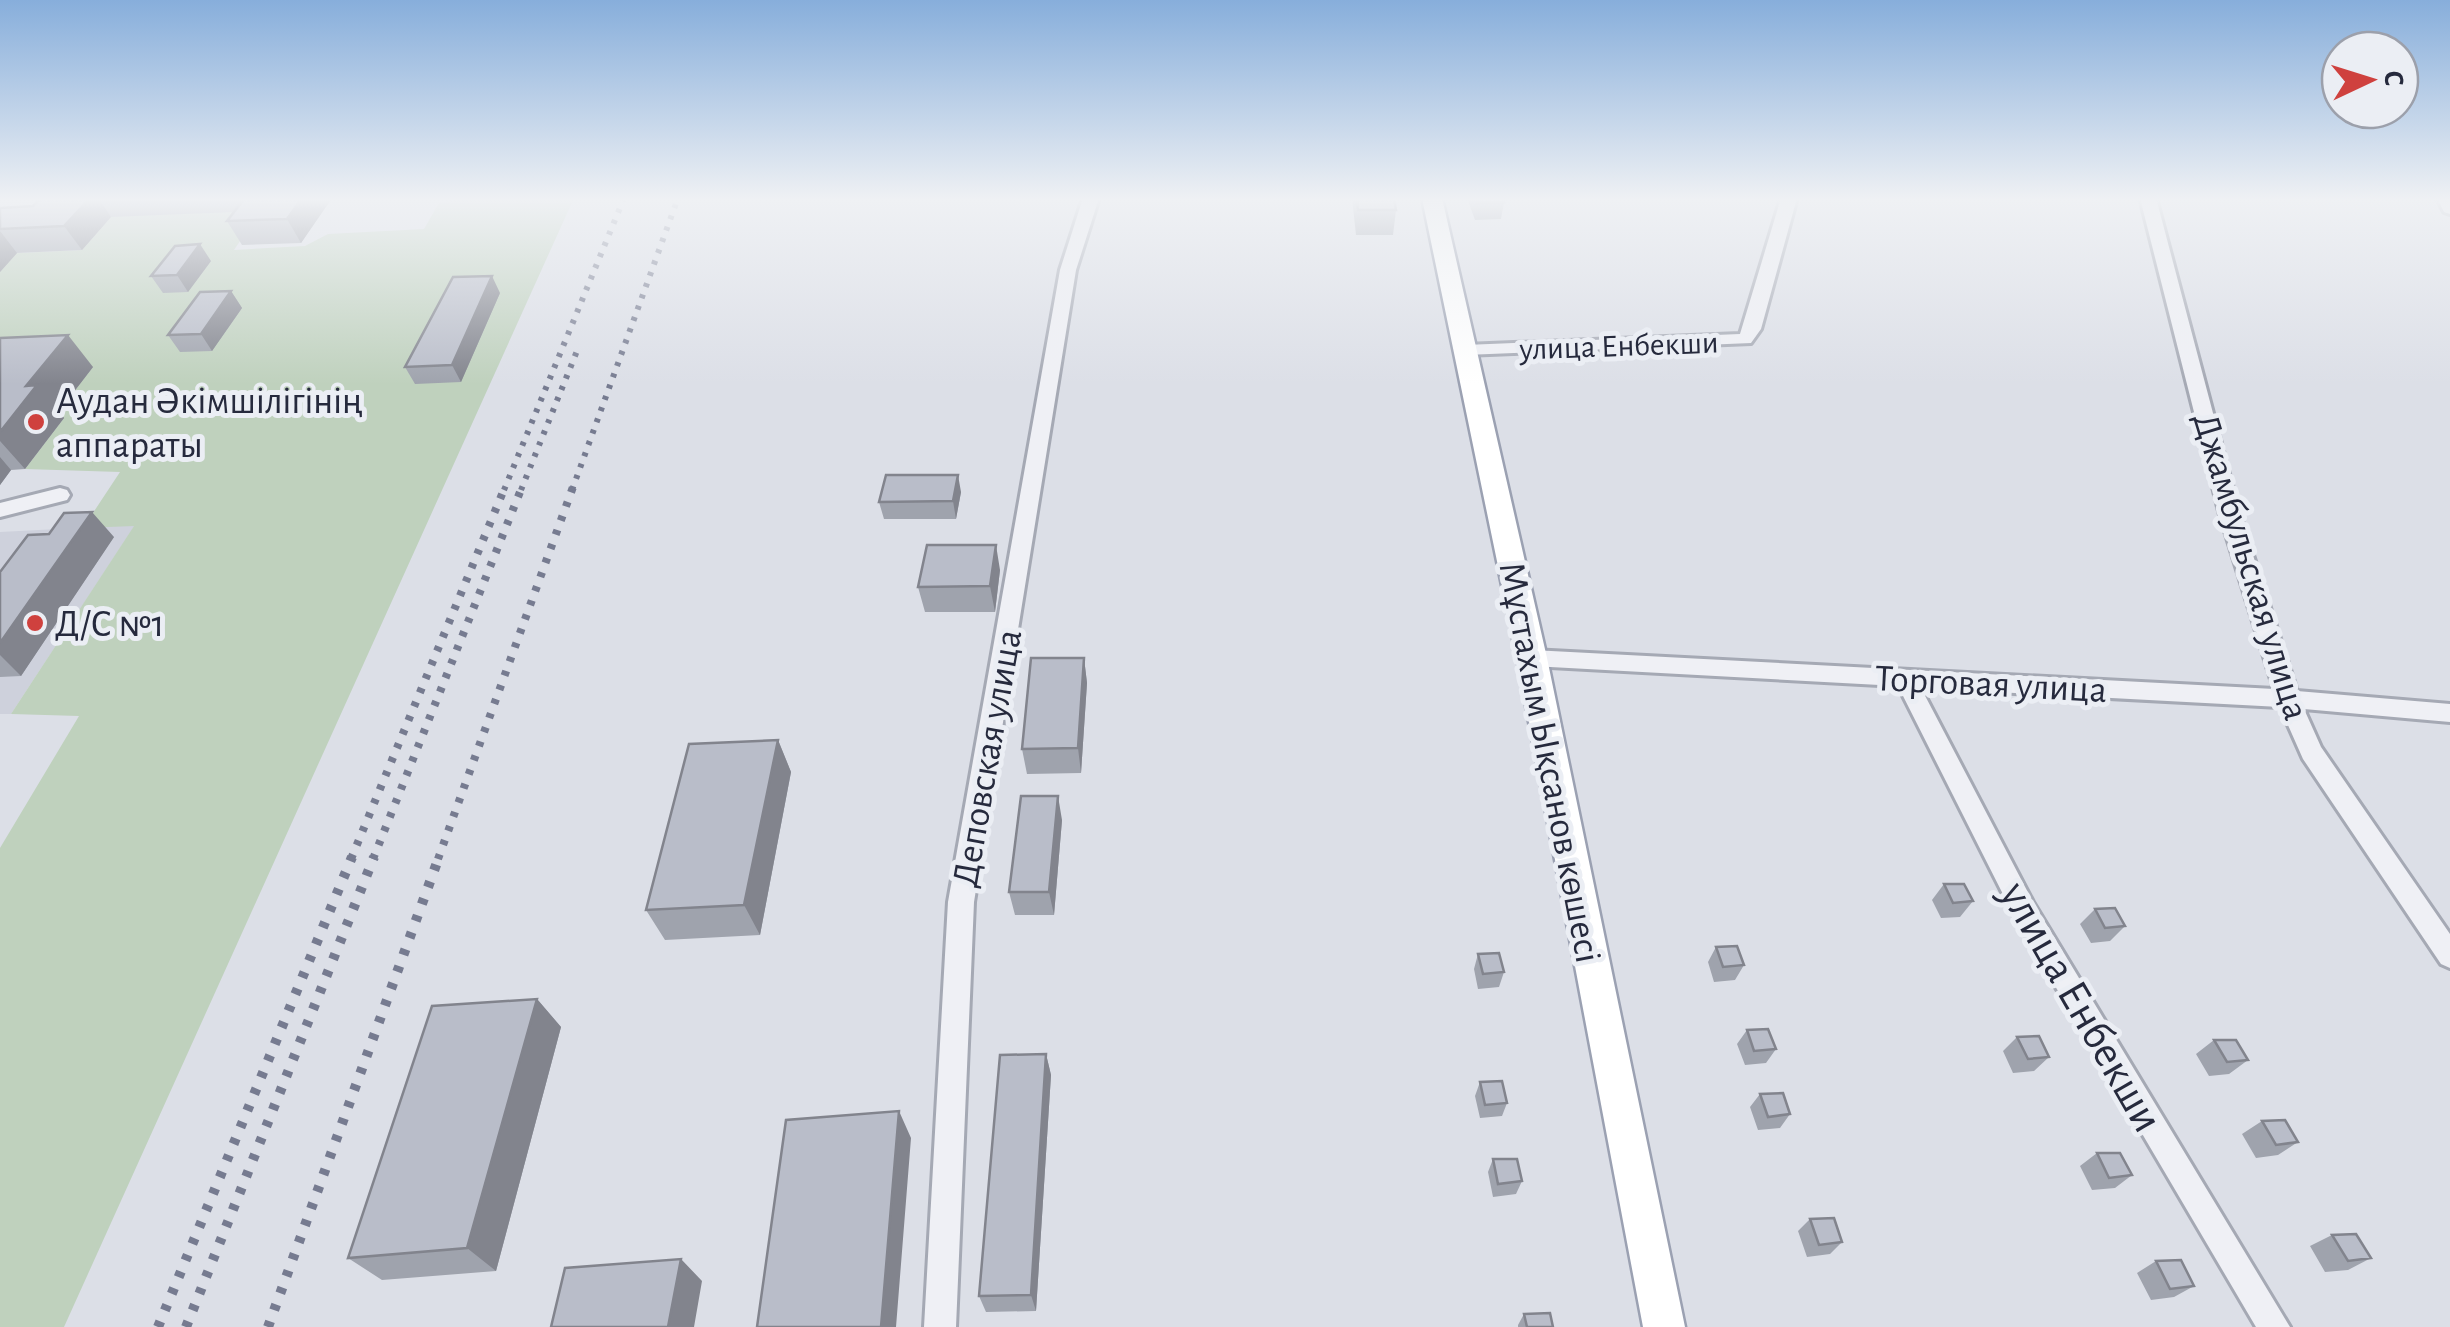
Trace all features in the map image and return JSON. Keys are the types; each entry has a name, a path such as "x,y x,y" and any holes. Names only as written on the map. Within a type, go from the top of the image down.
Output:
{"main road":[{"name":"Мұстахым Ықсанов көшесі","path":"1445,260 1532,658 1664,1327"}],"street":[{"name":"Деповская улица","path":"940,1327 961,902 1071,260"},
{"name":"улица Енбекши","path":"1465,350 1745,339 1752,328 1771,260"},
{"name":"Джамбульская улица","path":"2164,260 2230,515 2288,699 2311,752 2450,956"},
{"path":"0,510 60,496"},
{"name":"Торговая улица","path":"1532,658 2288,699 2450,713"},
{"name":"улица Енбекши","path":"1905,678 2024,910 2274,1327"}],"shaded area":[{"name":"Д/С №1","path":"135,525 11,714 0,714 0,532"}],"green space":[{"path":"0,260 546,260 64,1327 0,1327 0,848 79,716 11,714 134,526 83,528 120,472 25,469 63,419 53,419 91,367 0,372"}],"building":[{"path":"164,260 188,260 177,275 151,276"},
{"path":"492,276 452,365 405,367 453,277"},
{"path":"231,291 201,334 168,335 200,292"},
{"path":"68,335 26,386 37,385 0,432 0,338"},
{"path":"886,475 958,475 953,501 879,502"},
{"path":"92,512 0,643 0,572 28,535 49,534 64,513"},
{"path":"927,545 996,545 990,586 918,587"},
{"path":"1031,658 1084,658 1078,748 1022,749"},
{"path":"778,740 744,905 646,910 689,744"},
{"path":"1021,796 1058,796 1049,892 1009,892"},
{"path":"1944,884 1964,884 1973,901 1953,903"},
{"path":"2115,908 2125,926 2105,928 2095,909"},
{"path":"1737,946 1744,965 1723,967 1716,947"},
{"path":"1499,953 1504,972 1483,974 1478,954"},
{"path":"537,999 467,1248 348,1258 432,1006"},
{"path":"1768,1029 1776,1049 1754,1051 1747,1030"},
{"path":"2039,1036 2049,1057 2028,1059 2017,1037"},
{"path":"2214,1040 2236,1040 2248,1060 2227,1062"},
{"path":"1046,1054 1031,1295 979,1296 1000,1055"},
{"path":"1502,1081 1507,1103 1485,1105 1480,1082"},
{"path":"1783,1093 1790,1114 1768,1117 1760,1094"},
{"path":"899,1111 881,1327 757,1327 786,1120"},
{"path":"2285,1120 2298,1142 2276,1145 2262,1121"},
{"path":"2097,1153 2120,1153 2132,1175 2109,1178"},
{"path":"1493,1159 1517,1159 1522,1181 1498,1184"},
{"path":"1834,1218 1842,1242 1819,1245 1810,1219"},
{"path":"2356,1234 2371,1258 2348,1261 2332,1235"},
{"path":"681,1259 668,1327 551,1327 565,1268"},
{"path":"2181,1260 2194,1286 2170,1289 2156,1261"},
{"path":"1550,1313 1553,1327 1527,1327 1524,1314"}],"railway":[{"path":"504,490 599,260"},
{"path":"572,490 656,260"},
{"path":"521,490 577,351"},
{"path":"351,859 505,487"},
{"path":"373,859 522,487"},
{"path":"438,859 573,487"},
{"path":"158,1327 352,857"},
{"path":"186,1327 374,857"},
{"path":"268,1327 439,857"}],"place":[{"name":"Аудан Әкімшілігінің аппараты","path":"36,422"},
{"name":"Д/С №1","path":"35,623"}]}
